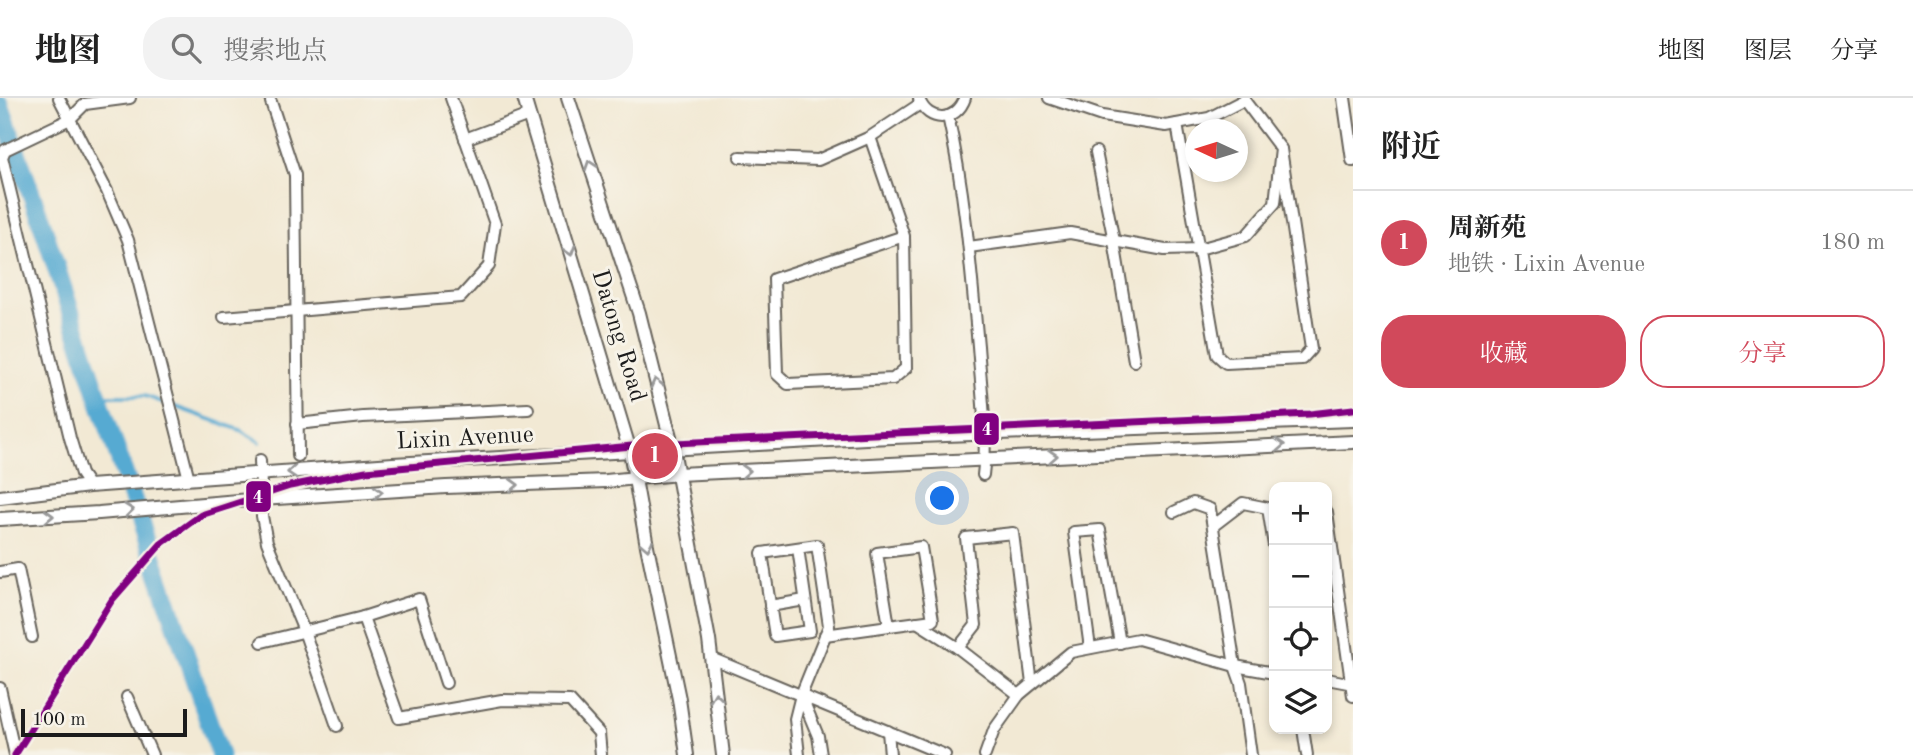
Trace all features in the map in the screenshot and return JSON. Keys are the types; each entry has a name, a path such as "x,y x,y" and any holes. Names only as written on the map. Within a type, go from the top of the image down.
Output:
{"street":[{"path":"59,98 107,191 128,240 189,478"},
{"path":"89,486 81,474 70,438 2,157 5,150 70,119 85,104 130,98"},
{"path":"224,317 461,297 489,266 495,224 451,98"},
{"name":"Datong Road","path":"524,98 629,452 679,699 687,755"},
{"name":"Datong Road","path":"570,98 639,313 673,449 711,658 723,755"},
{"path":"740,157 818,160 870,137 920,101 932,115 940,117 948,116 960,108 965,98"},
{"path":"1049,98 1102,116 1166,126 1209,118 1244,99 1281,149 1311,349 1302,359 1226,363 1217,355 1177,124"},
{"path":"1346,98 1353,131"},
{"path":"1346,98 1353,160"},
{"path":"271,102 295,175 298,456"},
{"path":"465,138 529,115"},
{"path":"948,116 959,167 969,247 984,434 983,475"},
{"path":"870,137 904,236 906,368 893,379 788,384 777,374 774,279 904,236"},
{"path":"969,247 1070,233 1165,250 1199,249 1246,236 1275,203 1281,149"},
{"path":"1096,152 1134,360"},
{"path":"297,424 363,417 528,409"},
{"name":"Lixin Avenue","path":"0,498 89,486 393,464 984,434 1353,420"},
{"name":"Lixin Avenue","path":"0,519 261,499 678,474 1353,442"},
{"path":"260,460 261,499 267,542 304,631 337,726"},
{"path":"1174,512 1193,503 1210,509 1251,755"},
{"path":"1213,527 1243,503 1268,508 1269,511"},
{"path":"1090,648 1074,532 1100,530 1120,643"},
{"path":"958,648 976,625 966,538 1013,533 1032,684"},
{"path":"798,548 810,631 775,636 762,554 798,548 817,545 829,626 800,695 795,719 799,755"},
{"path":"1332,545 1352,688 1332,681"},
{"path":"825,635 933,620 921,547 877,553 889,626"},
{"path":"0,572 18,569 32,637"},
{"path":"262,642 363,617 419,599 446,683"},
{"path":"770,606 806,600"},
{"path":"363,617 399,718 502,700 570,701 598,733 601,755"},
{"path":"917,621 958,648 1019,695"},
{"path":"985,755 994,730 1019,695 1071,652 1138,639 1235,666 1269,672"},
{"path":"711,658 888,731 919,749 945,755"},
{"path":"0,688 15,755"},
{"path":"800,695 818,736 821,755"},
{"path":"127,697 152,755"},
{"path":"888,731 890,755"},
{"path":"1304,734 1307,755"}],"waterway":[{"path":"0,105 220,755"},
{"path":"98,396 145,396 240,430 260,442"}],"transit line":[{"name":"4","path":"15,755 112,600 161,544 201,515 290,486 366,471 653,444 1310,414 1353,409"}],"place":[{"name":"周新苑","path":"655,456"}]}
